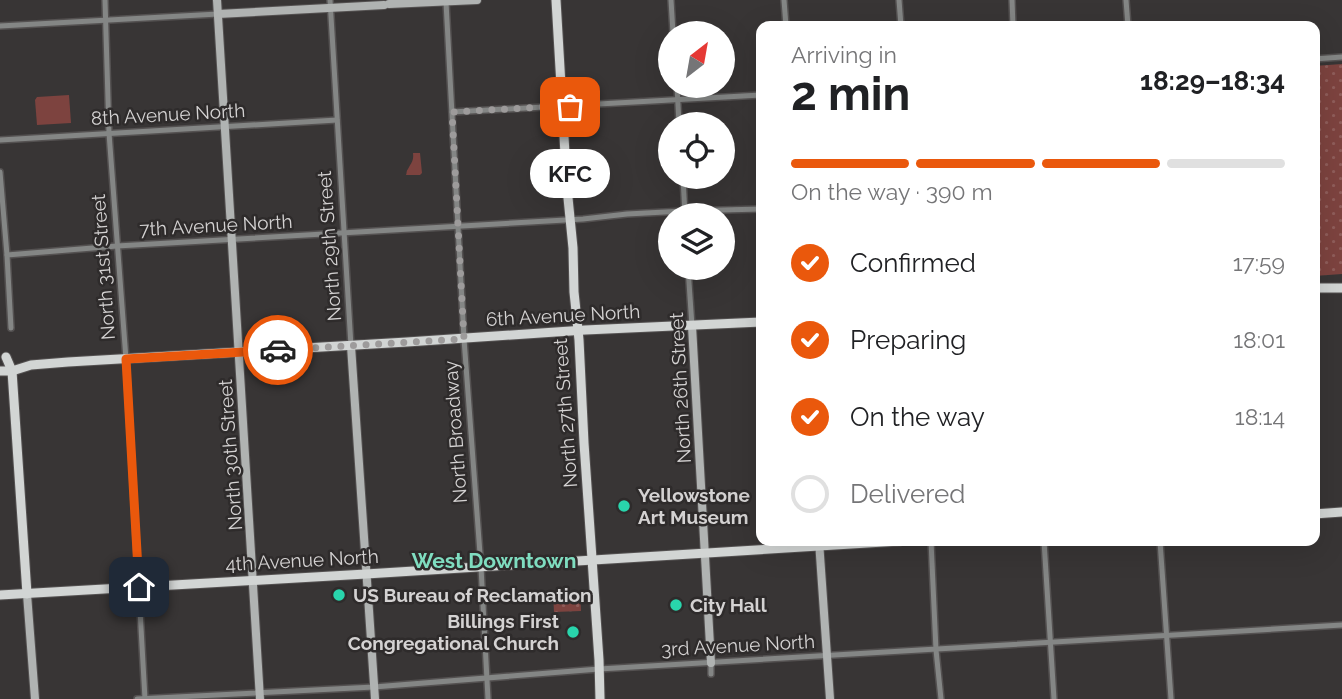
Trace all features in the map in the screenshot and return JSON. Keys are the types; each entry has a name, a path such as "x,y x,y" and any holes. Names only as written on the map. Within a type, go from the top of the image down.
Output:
{"main road":[{"name":"North 27th Street","path":"556,0 600,699"},
{"path":"1320,288 1342,288"},
{"name":"6th Avenue North","path":"0,371 12,371 31,365 578,330 756,322"},
{"name":"6th Avenue North","path":"3,355 31,365"},
{"path":"3,355 12,371 27,594"},
{"path":"1320,514 1342,512"},
{"name":"4th Avenue North","path":"0,595 366,575 781,546"}],"street":[{"name":"North 31st Street","path":"105,0 109,133 126,359 145,699"},
{"name":"North 30th Street","path":"217,0 260,696"},
{"path":"0,26 218,14 330,4 387,5 477,0"},
{"path":"671,0 672,21"},
{"path":"784,0 786,21"},
{"path":"900,0 901,21"},
{"path":"1012,0 1013,21"},
{"path":"1126,0 1128,21"},
{"name":"North Broadway","path":"446,2 464,339 488,699"},
{"name":"North 29th Street","path":"330,4 375,699"},
{"path":"1320,59 1342,57"},
{"path":"452,112 756,95"},
{"path":"678,100 678,112"},
{"name":"8th Avenue North","path":"0,140 337,120"},
{"path":"0,172 10,328"},
{"name":"7th Avenue North","path":"735,210 756,209"},
{"name":"7th Avenue North","path":"7,255 658,213"},
{"name":"North 26th Street","path":"689,280 711,674"},
{"path":"819,546 830,699"},
{"path":"930,546 941,699"},
{"path":"1044,546 1054,699"},
{"path":"1160,546 1171,699"},
{"path":"27,594 35,699"},
{"name":"3rd Avenue North","path":"136,699 260,696 599,669 1342,625"}],"shaded area":[{"path":"1342,64 1342,274 1320,276 1320,66"},
{"path":"69,95 71,123 37,125 37,97"},
{"path":"413,153 420,153 422,173 406,175 413,160"},
{"path":"580,592 581,611 554,612 553,593"}],"way so far":[{"path":"278,350 464,339 452,112 570,107"}],"place":[{"name":"KFC","path":"570,107"},
{"name":"Yellowstone Art Museum","path":"624,506"},
{"name":"US Bureau of Reclamation","path":"339,595"},
{"name":"City Hall","path":"676,605"},
{"name":"Billings First Congregational Church","path":"573,632"}],"district":[{"name":"West Downtown","path":"494,560"}],"route":[{"path":"139,587 126,359 278,350"}]}
